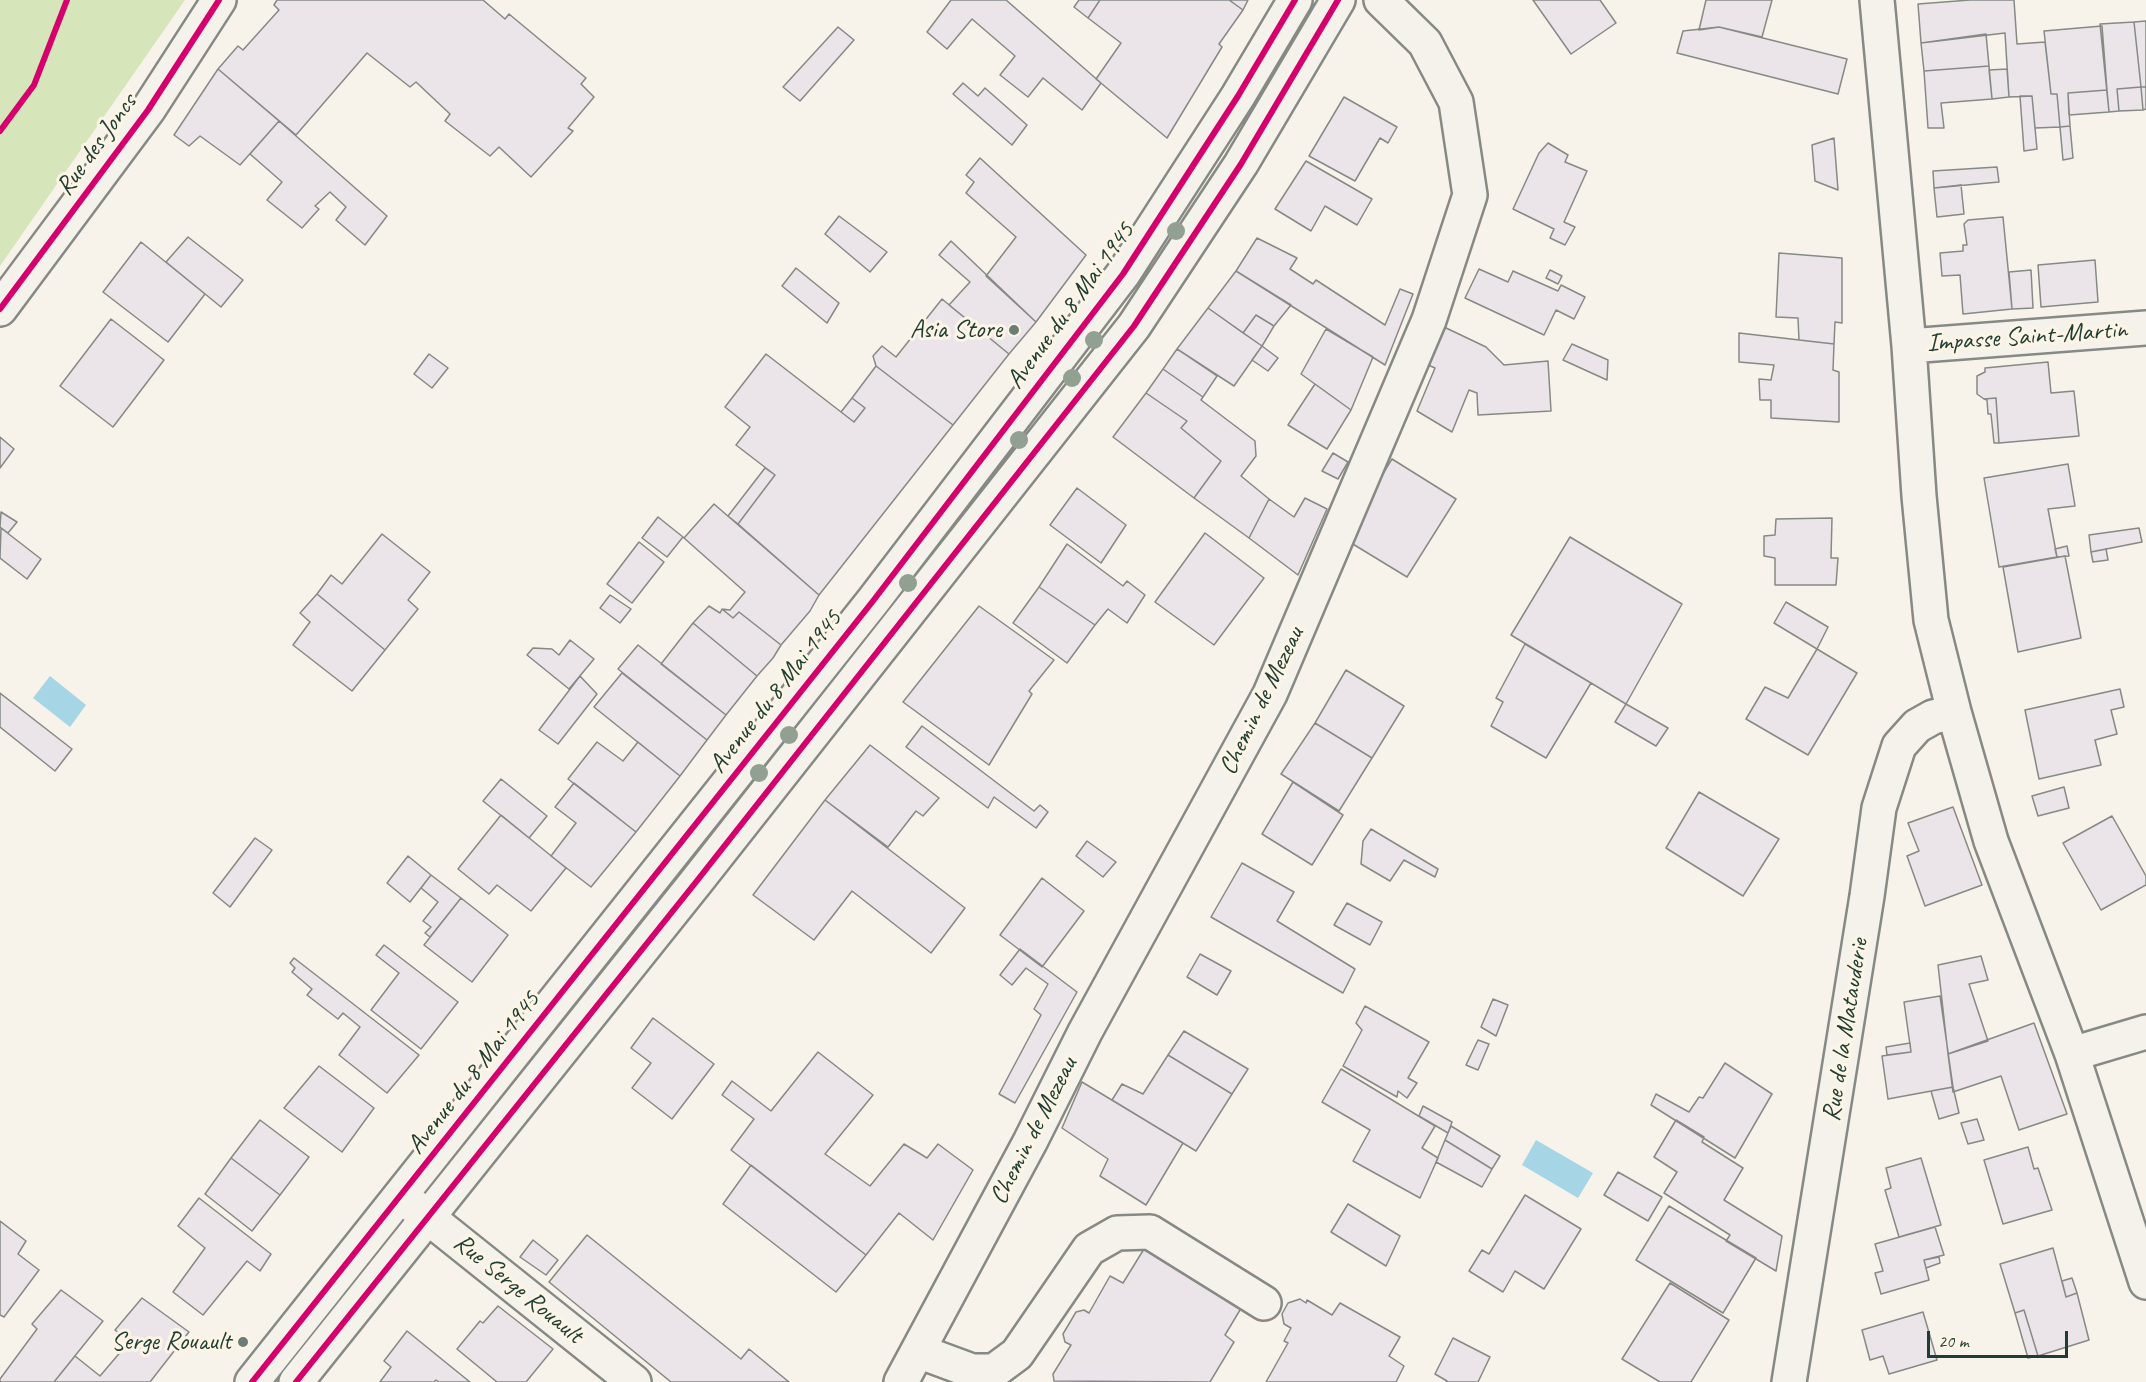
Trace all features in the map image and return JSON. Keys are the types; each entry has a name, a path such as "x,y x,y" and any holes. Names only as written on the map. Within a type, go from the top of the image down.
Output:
{"street":[{"name":"Rue des Joncs","path":"0,309 148,110 219,0"},
{"name":"Avenue du 8 Mai 1945","path":"252,1382 873,601 1123,274 1238,96 1295,0"},
{"name":"Avenue du 8 Mai 1945","path":"296,1382 688,892 1134,326 1241,164 1338,0"},
{"name":"Chemin de Mezeau","path":"901,1382 1030,1142 1085,1032 1270,694 1429,320 1470,195 1456,102 1425,43 1381,0"},
{"path":"1876,0 1909,346 1919,496 1931,620 1954,712 1991,841 2072,1054 2146,1282"},
{"name":"Impasse Saint-Martin","path":"1909,346 2146,328"},
{"name":"Rue de la Matauderie","path":"1789,1382 1879,808 1899,746 1917,726 1933,717 1954,712"},
{"path":"2072,1054 2146,1032"},
{"name":"Rue Serge Rouault","path":"401,1197 428,1216 634,1382"},
{"path":"918,1351 972,1371 994,1371 1017,1354 1089,1249 1117,1233 1150,1232 1264,1303"}],"path":[{"path":"0,131 34,86 67,0"}],"green space":[{"path":"0,0 185,0 0,266"}],"water":[{"path":"50,676 86,705 70,727 33,698"},
{"path":"1536,1140 1593,1173 1578,1198 1522,1165"}],"building":[{"path":"277,0 483,0 505,19 509,14 586,78 581,84 594,97 568,128 573,131 531,177 499,147 490,156 445,121 450,114 416,82 410,87 367,53 296,135 218,69 238,46 243,50 279,10 274,5"},
{"path":"951,0 1006,0 1101,83 1082,110 1043,78 1028,97 1000,75 1015,56 972,19 947,49 927,32"},
{"path":"1079,0 1100,0 1088,18 1074,7"},
{"path":"1100,0 1229,0 1243,10 1219,44 1222,47 1167,138 1096,79 1121,43 1088,18"},
{"path":"1229,0 1248,0 1243,10"},
{"path":"1533,0 1600,0 1616,23 1571,54"},
{"path":"1706,0 1772,0 1762,37 1719,27 1699,30"},
{"path":"1970,0 2014,0 2017,44 2045,42 2051,94 2057,94 2060,127 2035,128 2032,96 2009,97 2005,33 1921,43 1918,4"},
{"path":"2146,21 2146,87 2141,87 2134,22"},
{"path":"2134,22 2141,87 2117,89 2119,111 2109,112 2100,24"},
{"path":"2102,26 2107,90 2068,93 2070,126 2060,127 2057,94 2051,94 2044,31"},
{"path":"838,27 854,40 800,101 783,87"},
{"path":"1719,27 1847,59 1838,94 1677,53 1683,31"},
{"path":"1986,34 1989,66 1924,71 1921,43"},
{"path":"1989,66 1992,99 1941,103 1944,128 1928,128 1924,71"},
{"path":"218,69 279,121 240,165 200,136 189,146 174,135"},
{"path":"2007,69 2009,97 1992,99 1989,70"},
{"path":"963,83 978,96 985,88 1027,125 1012,145 953,94"},
{"path":"2141,87 2143,110 2119,111 2117,89"},
{"path":"2141,87 2146,87 2146,109 2143,110"},
{"path":"2107,90 2109,112 2069,115 2068,93"},
{"path":"2020,96 2032,96 2037,149 2024,151"},
{"path":"1344,97 1397,127 1388,143 1380,138 1355,181 1309,156"},
{"path":"279,121 387,216 365,245 336,220 346,207 330,192 315,206 319,209 302,228 267,200 282,182 250,154"},
{"path":"2070,126 2073,158 2063,160 2060,127"},
{"path":"1834,138 1838,190 1815,181 1812,145"},
{"path":"1548,143 1568,155 1565,162 1587,171 1564,222 1575,227 1565,245 1550,238 1554,229 1513,209 1539,153"},
{"path":"980,158 1086,255 1036,322 986,276 1016,237 966,193 974,182 966,175"},
{"path":"1306,161 1372,199 1357,225 1325,206 1311,231 1275,209"},
{"path":"1997,167 1999,182 1934,188 1933,171"},
{"path":"1961,185 1964,214 1937,217 1934,188"},
{"path":"839,216 887,252 870,272 825,234"},
{"path":"2003,217 2012,309 1963,314 1960,275 1942,276 1940,253 1963,251 1963,245 1967,245 1964,224 1968,220"},
{"path":"188,237 243,280 221,307 166,262"},
{"path":"1257,238 1297,258 1290,269 1313,284 1316,280 1385,325 1400,289 1413,294 1385,365 1236,271"},
{"path":"951,241 1036,322 1009,354 949,305 970,282 939,255"},
{"path":"141,242 205,294 168,342 103,292"},
{"path":"1779,253 1842,258 1842,323 1835,322 1834,344 1799,340 1798,318 1776,317"},
{"path":"2095,260 2098,302 2041,307 2038,265"},
{"path":"796,268 839,303 827,323 782,286"},
{"path":"1479,269 1508,282 1513,271 1558,291 1561,285 1585,297 1574,319 1556,310 1544,335 1465,298"},
{"path":"1550,270 1562,276 1558,284 1546,278"},
{"path":"2031,270 2033,308 2012,309 2009,272"},
{"path":"1236,271 1291,305 1274,326 1256,315 1243,333 1208,308"},
{"path":"942,299 1009,354 953,425 876,366 873,356 882,346 896,357"},
{"path":"1208,308 1262,346 1234,386 1177,349"},
{"path":"1256,315 1274,326 1262,346 1243,333"},
{"path":"111,319 164,360 113,427 60,386"},
{"path":"1444,327 1486,347 1504,365 1548,361 1551,411 1478,415 1477,393 1469,390 1452,432 1417,411 1435,368 1428,365"},
{"path":"1326,329 1373,357 1351,410 1301,374"},
{"path":"1739,333 1834,344 1833,370 1839,372 1839,422 1771,418 1771,400 1760,400 1759,379 1771,380 1774,365 1739,362"},
{"path":"1572,344 1608,360 1607,380 1563,360"},
{"path":"1262,346 1278,358 1268,371 1252,360"},
{"path":"1177,349 1217,376 1203,397 1163,369"},
{"path":"429,354 448,368 432,388 414,374"},
{"path":"766,354 854,422 865,408 852,398 876,366 953,425 819,595 738,524 775,475 736,445 750,427 725,407"},
{"path":"2048,362 2051,393 2074,391 2079,436 1999,443 1996,398 1984,399 1977,394 1977,376 1985,372 1985,368"},
{"path":"1163,369 1203,397 1201,400 1255,441 1256,456 1241,476 1269,499 1249,538 1194,498 1221,461 1181,428 1187,421 1146,393"},
{"path":"1315,384 1351,410 1327,449 1288,425"},
{"path":"1146,393 1187,421 1181,428 1221,461 1194,498 1113,437"},
{"path":"852,398 865,408 854,422 841,412"},
{"path":"1996,398 1999,443 1994,443 1991,414 1988,414 1987,400 1984,399"},
{"path":"0,437 14,449 0,468"},
{"path":"1333,453 1348,462 1338,479 1322,471"},
{"path":"1392,459 1456,499 1407,577 1343,538"},
{"path":"2068,464 2075,506 2048,509 2057,557 1999,567 1984,478"},
{"path":"765,468 775,475 738,524 728,516"},
{"path":"1077,488 1126,525 1101,563 1050,525"},
{"path":"1305,498 1327,509 1298,575 1249,538 1269,499 1294,517"},
{"path":"714,504 819,595 810,611 781,645 739,612 733,618 722,609 730,610 745,592 684,538"},
{"path":"1,512 17,522 8,533 0,527"},
{"path":"658,517 683,537 667,557 642,538"},
{"path":"1832,518 1831,558 1838,558 1836,585 1775,585 1775,558 1764,556 1764,536 1775,535 1776,519"},
{"path":"1,528 41,559 27,579 0,558"},
{"path":"2139,528 2142,542 2091,552 2089,535"},
{"path":"1205,533 1264,578 1214,645 1155,602"},
{"path":"382,534 430,572 408,600 418,609 385,650 317,594 331,575 342,584"},
{"path":"1570,537 1682,604 1626,704 1511,635"},
{"path":"639,542 664,562 632,603 607,584"},
{"path":"1067,544 1123,586 1127,581 1145,595 1127,623 1108,609 1095,625 1039,587"},
{"path":"2067,546 2069,556 2057,557 2055,549"},
{"path":"2106,549 2108,560 2093,562 2091,552"},
{"path":"2065,556 2081,638 2018,652 2003,567"},
{"path":"1039,587 1095,625 1067,663 1013,623"},
{"path":"317,594 385,650 352,691 293,645 310,622 300,613"},
{"path":"610,595 631,609 620,623 600,608"},
{"path":"1786,602 1828,627 1817,649 1774,623"},
{"path":"709,606 720,613 722,609 733,618 739,612 781,645 757,676 693,623"},
{"path":"979,606 1054,660 1029,691 1032,694 989,765 903,702"},
{"path":"693,623 757,676 726,715 661,664"},
{"path":"570,640 594,659 569,689 527,655 533,648 552,649 559,655"},
{"path":"1525,644 1591,683 1546,758 1491,726 1503,702 1496,698"},
{"path":"638,645 726,715 707,740 618,669"},
{"path":"1817,649 1857,673 1808,755 1746,719 1765,687 1788,698"},
{"path":"1346,670 1404,706 1372,758 1315,723"},
{"path":"622,673 707,740 680,776 594,707"},
{"path":"580,676 597,694 558,744 539,730"},
{"path":"2120,689 2124,707 2111,710 2117,734 2095,740 2101,765 2039,779 2025,710"},
{"path":"0,693 72,749 55,771 0,727"},
{"path":"1626,704 1668,728 1656,746 1615,722"},
{"path":"1315,723 1372,758 1339,811 1281,774"},
{"path":"922,726 1034,811 1040,805 1048,812 1036,828 994,797 988,808 906,747"},
{"path":"597,742 623,761 638,742 680,776 636,832 568,779"},
{"path":"870,745 939,798 923,816 916,811 888,847 825,800"},
{"path":"501,779 547,816 529,838 483,801"},
{"path":"1293,782 1343,815 1312,865 1262,834"},
{"path":"574,783 636,832 591,887 551,856 576,823 555,807"},
{"path":"2064,787 2069,808 2038,816 2032,796"},
{"path":"1699,792 1779,839 1743,896 1666,848"},
{"path":"825,800 965,908 931,953 852,891 814,940 753,895"},
{"path":"1953,807 1982,885 1925,906 1907,856 1919,851 1908,823"},
{"path":"501,815 566,868 531,911 497,885 489,894 458,869"},
{"path":"2112,816 2146,876 2146,885 2101,910 2063,843"},
{"path":"1371,829 1438,869 1435,877 1404,860 1390,881 1361,864 1363,841"},
{"path":"255,838 272,850 230,907 213,893"},
{"path":"1087,841 1116,862 1103,877 1076,856"},
{"path":"408,856 431,875 410,902 387,883"},
{"path":"1242,863 1294,892 1277,921 1355,969 1343,993 1211,917"},
{"path":"431,875 461,898 430,937 425,933 431,927 423,921 438,902 421,888"},
{"path":"1042,878 1084,911 1042,967 1000,935"},
{"path":"461,898 508,935 472,982 424,945"},
{"path":"1347,903 1382,922 1370,945 1334,925"},
{"path":"384,945 458,1002 421,1049 371,1010 399,973 376,955"},
{"path":"1020,949 1077,992 1015,1103 999,1094 1041,1015 1034,1009 1048,984 1026,968 1012,985 1000,975"},
{"path":"1200,954 1231,971 1217,995 1187,977"},
{"path":"1981,956 1988,980 1969,984 1988,1041 1948,1054 1938,965"},
{"path":"294,958 419,1055 387,1093 339,1055 360,1027 343,1013 338,1019 307,995 312,989 292,972 295,968 290,963"},
{"path":"1940,996 1953,1087 1888,1099 1882,1056 1911,1052 1904,1002"},
{"path":"1493,999 1508,1005 1496,1036 1481,1027"},
{"path":"1365,1006 1429,1042 1408,1078 1417,1083 1407,1098 1398,1091 1397,1097 1343,1066 1362,1030 1356,1023"},
{"path":"653,1018 714,1064 672,1119 632,1088 651,1063 631,1048"},
{"path":"2034,1023 2067,1114 2019,1130 2001,1076 1953,1092 1948,1054"},
{"path":"1184,1031 1248,1069 1232,1094 1168,1055"},
{"path":"1478,1040 1489,1044 1478,1070 1466,1065"},
{"path":"1910,1043 1911,1052 1887,1055 1886,1047"},
{"path":"818,1052 873,1095 825,1154 870,1186 904,1144 927,1158 938,1144 973,1170 933,1240 899,1213 866,1255 731,1150 754,1119 722,1095 732,1081 771,1111"},
{"path":"1168,1055 1232,1094 1196,1151 1112,1100 1122,1084 1143,1094"},
{"path":"1725,1063 1772,1094 1735,1158 1651,1105 1656,1094 1689,1112 1699,1097 1703,1098"},
{"path":"319,1066 374,1108 342,1152 284,1108"},
{"path":"1341,1069 1435,1126 1422,1148 1438,1158 1420,1198 1353,1161 1370,1130 1322,1102"},
{"path":"1082,1082 1183,1143 1146,1205 1100,1176 1108,1159 1062,1128"},
{"path":"1953,1087 1959,1113 1939,1119 1931,1091"},
{"path":"1423,1106 1452,1122 1448,1133 1419,1116"},
{"path":"1977,1119 1984,1140 1968,1144 1961,1123"},
{"path":"260,1120 309,1157 280,1195 231,1158"},
{"path":"1676,1120 1704,1137 1702,1142 1743,1168 1724,1200 1782,1236 1776,1271 1726,1241 1730,1235 1664,1193 1677,1172 1654,1157"},
{"path":"1451,1126 1500,1156 1492,1169 1445,1140"},
{"path":"1445,1140 1492,1169 1482,1187 1436,1162"},
{"path":"2028,1147 2034,1169 2038,1168 2052,1210 2003,1224 1984,1160"},
{"path":"231,1158 280,1195 252,1231 205,1194"},
{"path":"1921,1158 1941,1225 1899,1237 1885,1190 1891,1188 1886,1168"},
{"path":"751,1165 866,1255 836,1292 723,1204"},
{"path":"1618,1172 1662,1197 1648,1221 1604,1195"},
{"path":"1525,1195 1581,1229 1544,1289 1515,1271 1503,1292 1469,1271 1482,1250 1489,1254"},
{"path":"199,1198 271,1254 260,1271 247,1261 203,1315 173,1292 205,1248 178,1226"},
{"path":"1348,1204 1400,1236 1386,1266 1331,1232"},
{"path":"1669,1206 1756,1258 1723,1313 1636,1260"},
{"path":"0,1221 26,1241 18,1254 39,1270 4,1317 0,1315"},
{"path":"1935,1227 1944,1255 1924,1260 1929,1280 1881,1294 1875,1273 1883,1271 1875,1244"},
{"path":"587,1235 741,1359 749,1349 789,1382 671,1382 549,1282"},
{"path":"533,1240 558,1260 546,1275 520,1257"},
{"path":"2053,1248 2066,1297 2077,1293 2089,1340 2038,1356 2024,1310 2015,1313 2000,1264"},
{"path":"1144,1249 1243,1305 1225,1335 1234,1342 1210,1382 1054,1381 1053,1374 1071,1345 1065,1342 1063,1334 1076,1312 1084,1310 1089,1313 1110,1276 1123,1283"},
{"path":"1939,1257 1940,1263 1926,1268 1924,1260"},
{"path":"2072,1278 2077,1293 2066,1297 2062,1281"},
{"path":"1670,1283 1729,1320 1691,1382 1660,1382 1622,1359"},
{"path":"61,1290 103,1321 54,1382 0,1382 37,1329 32,1324"},
{"path":"142,1298 189,1332 150,1382 54,1382 75,1356 100,1376 129,1342 115,1330"},
{"path":"1300,1299 1306,1303 1307,1300 1332,1315 1340,1303 1400,1337 1389,1356 1404,1366 1396,1382 1266,1382 1288,1343 1284,1341 1291,1328 1284,1324 1282,1314 1288,1303"},
{"path":"498,1306 553,1349 526,1382 497,1382 457,1349 480,1321 483,1323"},
{"path":"2024,1310 2038,1356 2028,1358 2015,1313"},
{"path":"1923,1312 1937,1360 1889,1374 1883,1356 1870,1360 1862,1330"},
{"path":"407,1331 470,1382 439,1382 436,1380 434,1382 380,1382 391,1367 384,1361"},
{"path":"1453,1338 1490,1357 1478,1382 1446,1382 1435,1374"}],"cycle path":[{"path":"0,131 34,85 67,0"},
{"path":"0,309 148,110 219,0"},
{"path":"252,1382 873,601 1123,274 1238,96 1295,0"},
{"path":"296,1382 696,882 1134,326 1241,164 1338,0"}],"place":[{"name":"Asia Store","path":"1014,330"},
{"name":"Serge Rouault","path":"243,1342"}]}
